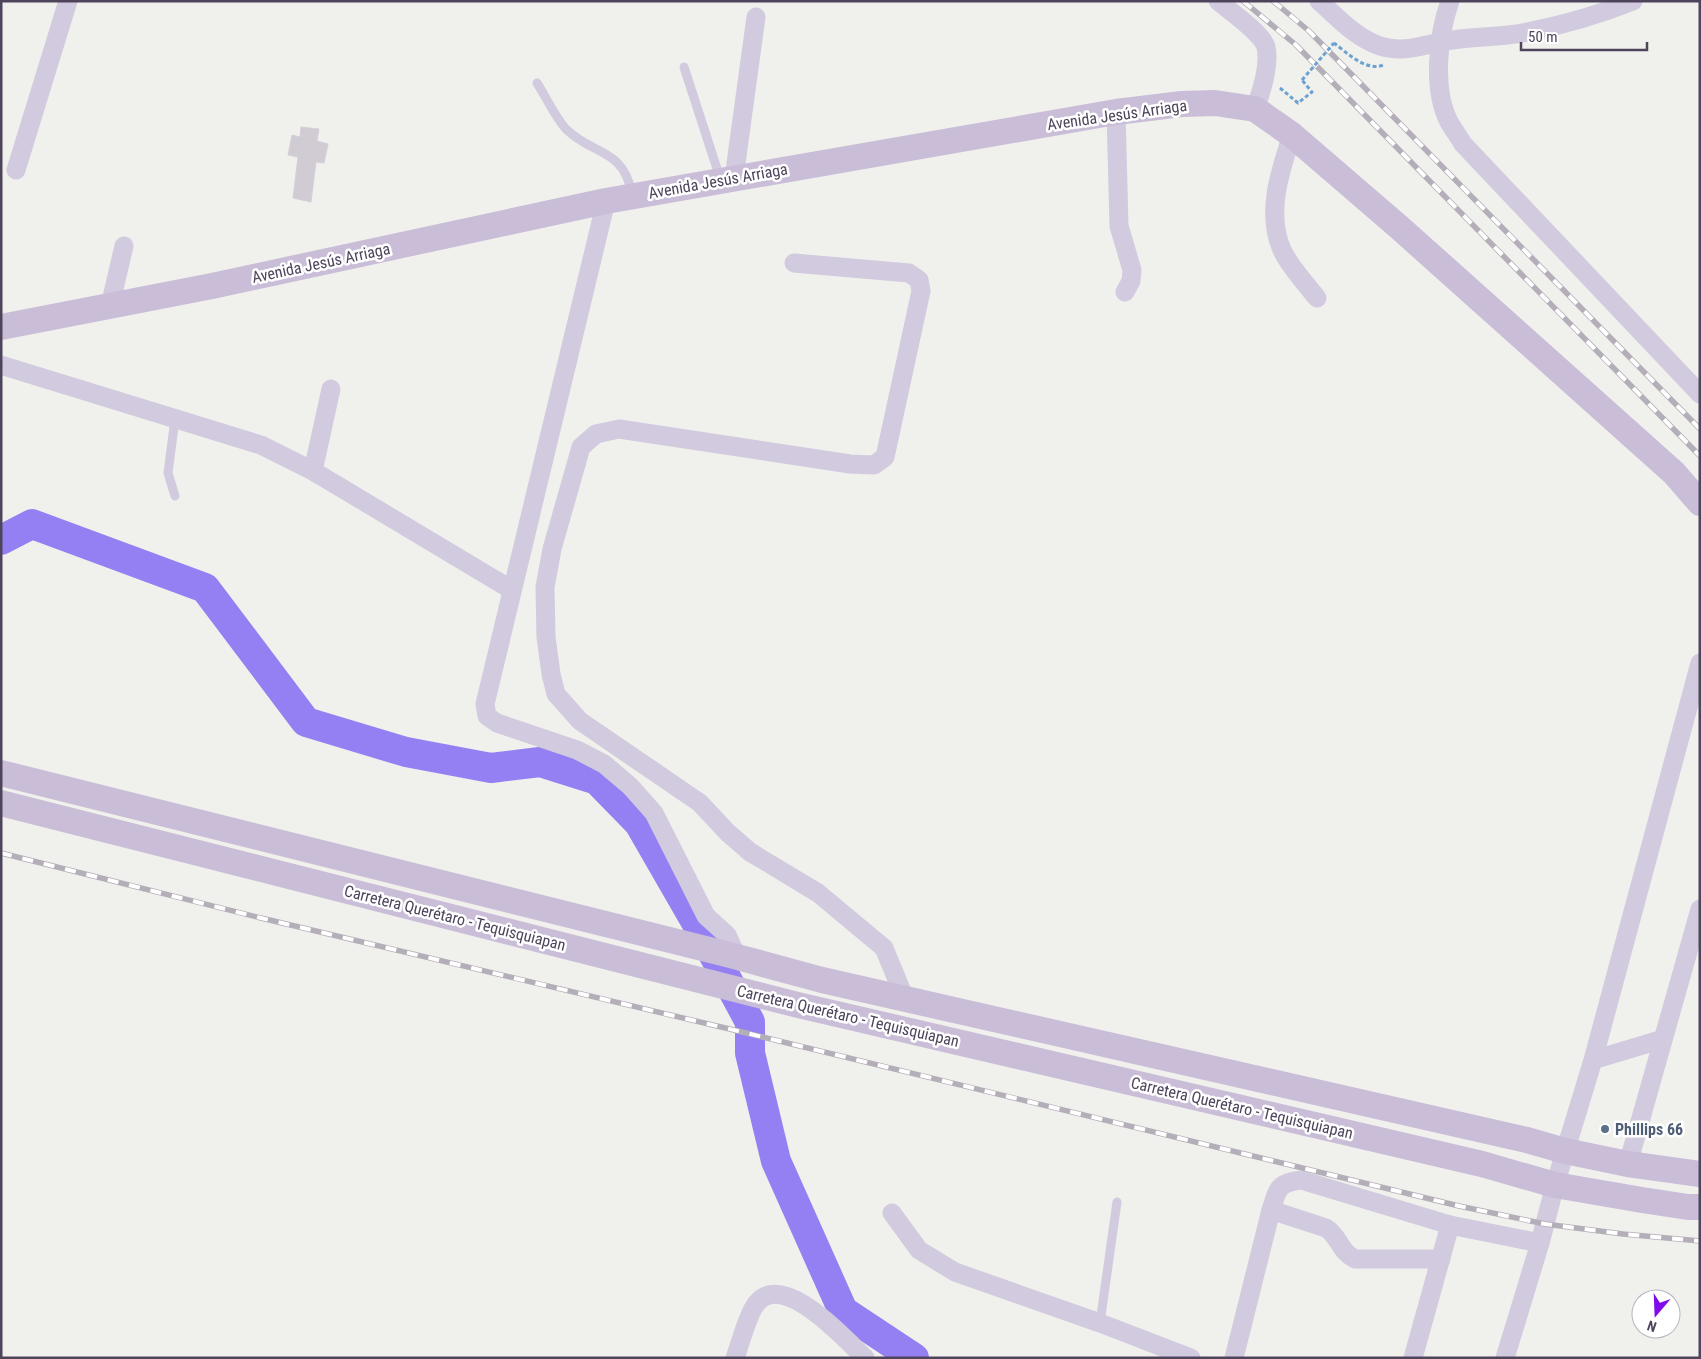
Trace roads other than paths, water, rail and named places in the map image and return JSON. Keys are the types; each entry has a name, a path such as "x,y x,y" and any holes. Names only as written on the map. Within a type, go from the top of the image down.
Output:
{"main road":[{"name":"Avenida Jesús Arriaga","path":"1,327 222,284 606,202 728,179 1116,112 1182,104 1215,103 1255,109 1292,135 1400,228 1674,472 1700,502"},
{"name":"Carretera Querétaro - Tequisquiapan","path":"1,773 734,956 822,980 1527,1140 1565,1151 1628,1164 1700,1174"},
{"name":"Carretera Querétaro - Tequisquiapan","path":"1,803 736,989 1482,1164 1555,1185 1688,1207 1700,1207"}],"street":[{"path":"16,170 68,1"},
{"path":"1218,1 1246,24 1266,47 1265,74 1255,109"},
{"path":"1320,1 1350,29 1364,39 1382,47 1415,49 1440,42 1526,33 1594,16 1633,1"},
{"path":"1450,1 1440,42 1438,86 1448,120 1463,144 1700,394"},
{"path":"728,179 756,17"},
{"path":"1116,112 1119,226 1132,270 1131,280 1125,292"},
{"path":"1292,135 1274,207 1276,235 1283,253 1317,298"},
{"path":"606,202 485,704 488,716 497,723 577,750 604,764 630,786 654,813 706,916 728,935 734,956"},
{"path":"110,306 124,246"},
{"path":"794,263 909,273 919,280 922,291 885,457 874,465 850,464 619,429 596,434 581,447 552,549 545,587 546,637 551,674 556,694 580,721 700,803 727,832 750,852 818,893 884,948 905,999"},
{"path":"1,365 261,445 313,471 512,590"},
{"path":"313,471 331,389"},
{"path":"1505,1358 1593,1060 1700,663"},
{"path":"1628,1164 1700,909"},
{"path":"1593,1060 1663,1039"},
{"path":"1234,1358 1271,1210 1278,1190 1287,1182 1301,1180 1450,1224 1540,1243"},
{"path":"1271,1210 1326,1228 1332,1232 1346,1254 1355,1259 1441,1259"},
{"path":"892,1213 920,1250 955,1272 1100,1323 1191,1358"},
{"path":"1413,1358 1450,1224"},
{"path":"735,1358 754,1307 765,1296 778,1294 795,1299 816,1312 865,1358"}],"lane":[{"path":"684,67 728,179"},
{"path":"537,83 565,127 579,140 607,154 621,165 630,186 632,197"},
{"path":"175,419 168,473 175,496"},
{"path":"1100,1323 1117,1202"}],"waterway":[{"path":"1,540 32,524 205,588 306,722 406,752 491,768 540,762 597,780 639,823 696,922 750,1022 750,1053 776,1161 843,1311 914,1358"}],"railway":[{"path":"1243,1 1296,45 1700,456"},
{"path":"1273,1 1309,31 1700,429"},
{"path":"1,853 261,918 738,1031 1459,1206 1545,1224 1700,1241"}],"place":[{"name":"Phillips 66","path":"1605,1129"}]}
